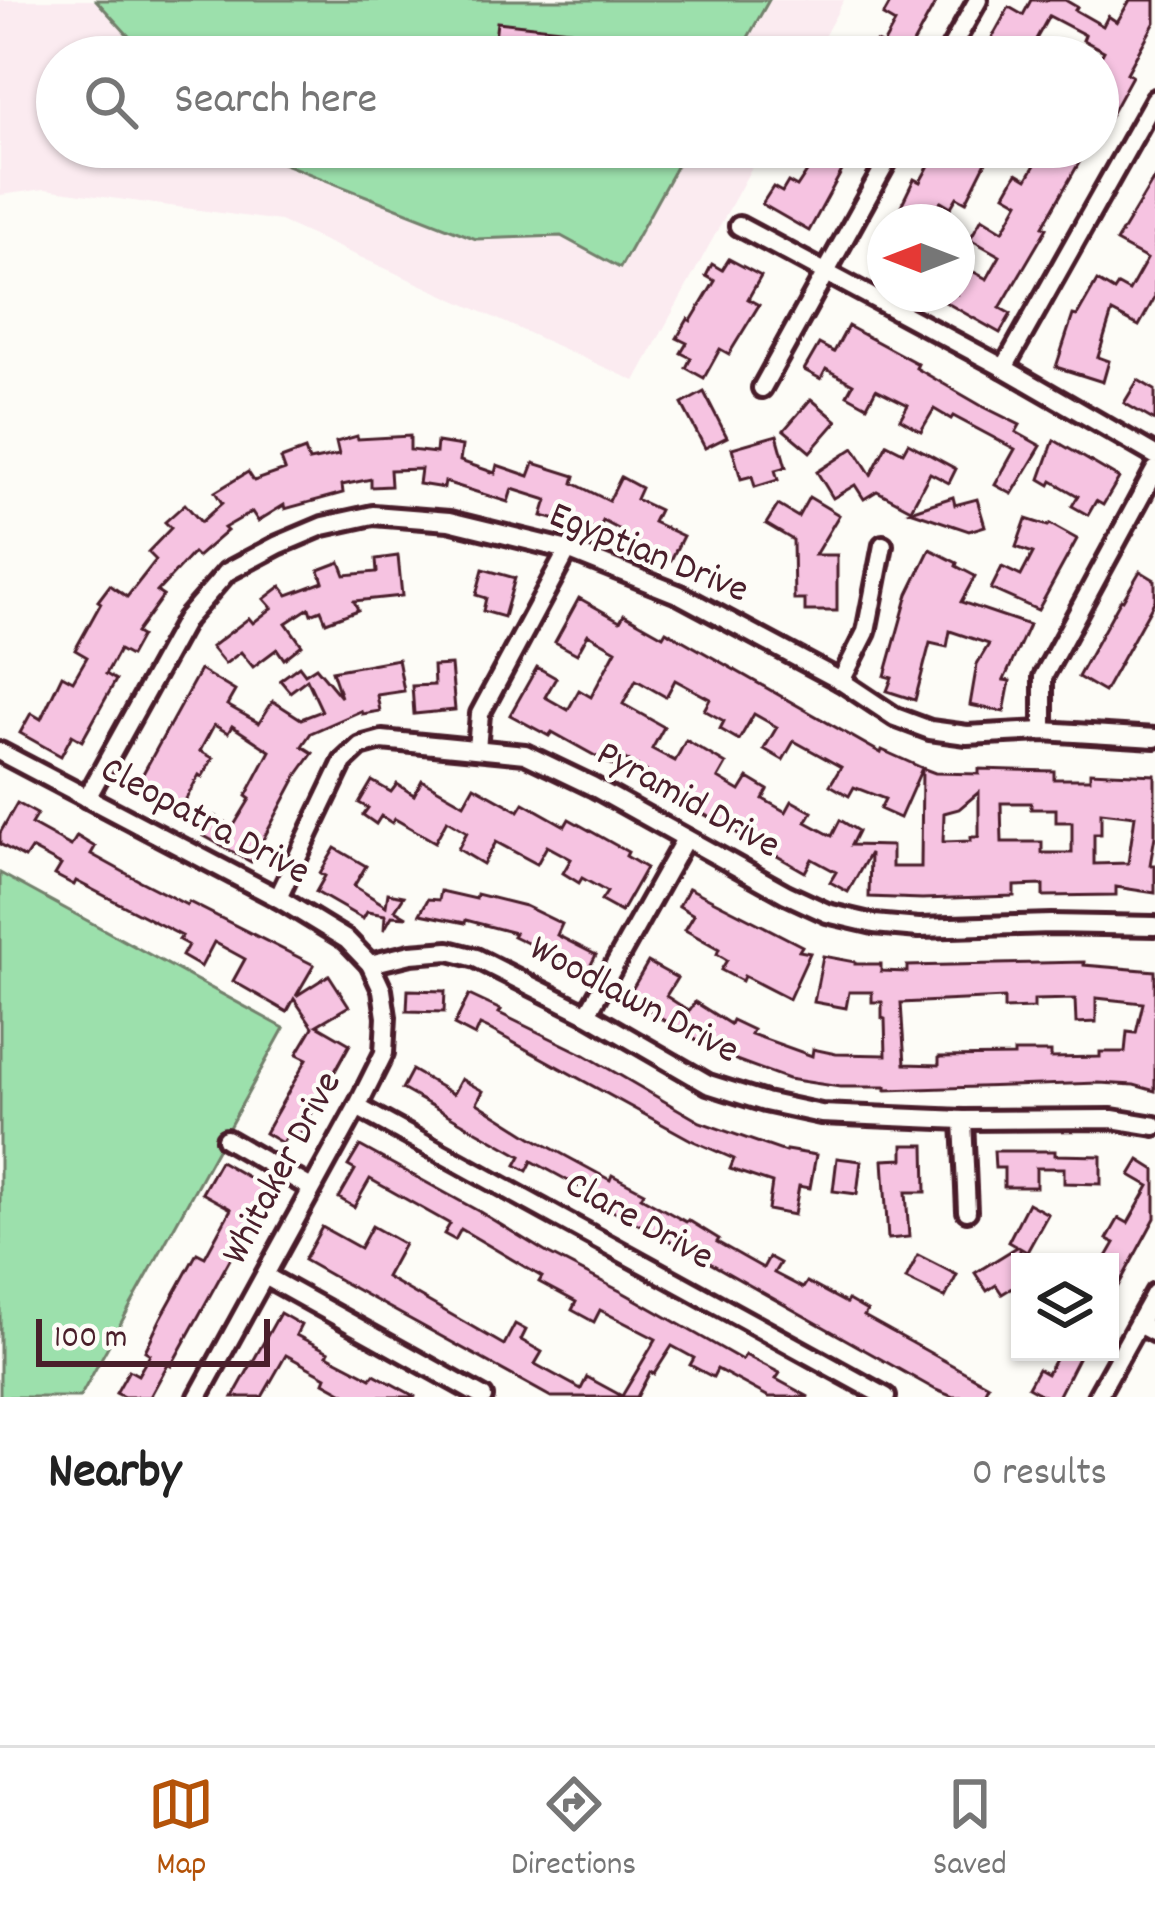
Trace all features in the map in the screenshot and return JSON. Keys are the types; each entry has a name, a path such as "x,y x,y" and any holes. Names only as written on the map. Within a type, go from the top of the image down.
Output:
{"street":[{"path":"958,36 978,0"},
{"path":"1119,163 1155,99"},
{"path":"762,388 883,168"},
{"path":"1004,368 1116,168"},
{"path":"739,226 1155,455"},
{"path":"1043,731 1043,677 1155,470"},
{"name":"Egyptian Drive","path":"87,798 186,619 227,572 323,526 373,515 449,521 568,550 680,595 841,681 895,717 930,730 1155,738"},
{"path":"841,681 866,632 883,545"},
{"path":"478,749 480,713 568,550"},
{"name":"Pyramid Drive","path":"278,898 343,762 361,746 382,740 526,754 827,913 919,928 1155,926"},
{"name":"Cleopatra Drive","path":"0,752 278,898 347,940 370,964"},
{"path":"587,1014 685,838"},
{"name":"Woodlawn Drive","path":"370,964 449,951 476,958 587,1014 708,1084 821,1114 1112,1119 1155,1126"},
{"name":"Whitaker Drive","path":"198,1397 384,1053 382,990 370,964"},
{"name":"Clare Drive","path":"357,1107 886,1397"},
{"path":"963,1120 967,1211"},
{"path":"226,1139 311,1188"},
{"path":"265,1276 482,1397"},
{"path":"1097,1397 1155,1293"},
{"path":"1138,1324 1155,1333"}],"shaded area":[{"path":"0,0 844,0 824,36 36,36 36,168 752,168 635,381 280,221 45,189 0,195"}],"green space":[{"path":"96,0 769,0 749,36 129,36"},
{"path":"295,168 675,168 620,268 561,236 476,239"},
{"path":"0,873 284,1028 80,1397 0,1397"}],"building":[{"path":"892,0 937,0 917,36 888,36 895,23 883,16"},
{"path":"1031,0 1065,0 1103,26 1108,16 1117,22 1130,0 1155,0 1155,22 1127,73 1132,76 1119,100 1119,36 1085,36 1049,16 1038,36 993,36 1009,7 1023,15"},
{"path":"497,22 570,30 569,36 495,36"},
{"path":"809,168 844,168 809,231 762,204 773,187 782,192 788,182 797,187"},
{"path":"928,168 983,168 966,202 957,197 953,204 902,204 914,179 920,182"},
{"path":"1033,168 1076,168 1000,308 1011,314 1000,333 963,312 975,312 975,273 987,279 1000,256 975,242 975,230 982,218 1003,231 1019,202 1005,194 1017,173 1027,179"},
{"path":"1155,177 1155,297 1139,326 1112,312 1098,357 1109,361 1103,382 1056,367 1073,315 1077,316 1097,281 1114,291 1118,285 1129,291 1147,259 1116,242"},
{"path":"729,259 761,276 748,299 759,305 729,354 720,349 704,378 686,368 691,358 681,353 687,343 677,338 715,281 706,276 712,264 722,270"},
{"path":"848,326 1020,425 1016,432 1041,446 1012,494 995,485 1015,449 934,409 921,431 900,419 908,405 876,389 867,406 847,395 853,384 826,369 821,379 804,370 819,344 834,352"},
{"path":"1138,380 1155,390 1155,421 1124,403"},
{"path":"704,392 727,437 705,448 682,404"},
{"path":"811,399 837,421 810,452 784,430"},
{"path":"777,435 786,467 775,470 778,480 755,487 752,476 741,479 732,448"},
{"path":"357,436 410,436 410,450 436,453 437,442 462,446 460,461 495,473 497,465 529,476 534,463 575,476 573,483 609,501 621,477 641,488 636,499 659,510 653,522 683,536 671,560 603,521 598,531 562,513 559,521 542,516 547,500 512,489 508,502 445,482 444,488 419,484 421,469 390,470 391,486 371,487 371,479 342,485 343,493 285,509 284,505 258,521 252,512 224,528 227,531 197,557 193,553 157,592 163,596 136,633 141,636 130,656 119,650 106,674 116,680 82,741 72,735 61,756 20,733 31,713 41,719 62,675 73,681 87,657 75,650 98,601 110,585 127,597 156,560 148,552 171,528 165,522 185,504 201,522 222,503 215,492 248,472 254,481 285,470 281,459 305,450 309,461 339,455 336,442"},
{"path":"1054,440 1119,478 1103,505 1096,501 1088,515 1072,506 1078,496 1040,479"},
{"path":"908,443 956,469 949,483 930,473 911,509 877,491 864,499 855,485 833,498 817,472 854,448 871,475 887,444 903,452"},
{"path":"809,497 839,515 815,555 837,555 837,611 805,611 805,600 794,600 793,540 766,524 778,505 798,517"},
{"path":"953,497 955,505 977,499 985,526 969,531 910,511"},
{"path":"1026,519 1050,524 1077,539 1038,610 991,589 1002,567 1021,576 1033,553 1016,547"},
{"path":"930,549 975,576 961,602 1029,625 1004,680 1010,681 1004,712 970,705 977,664 989,644 950,631 947,647 930,643 915,700 887,691 892,678 885,676 908,594"},
{"path":"398,556 402,596 354,601 358,610 326,622 321,610 311,614 309,608 286,623 302,645 284,659 277,649 253,667 241,652 225,664 211,647 249,618 253,623 272,608 264,599 281,586 288,595 323,582 319,570 340,562 345,575 377,572 376,559"},
{"path":"483,569 515,578 504,617 483,611 486,598 476,595"},
{"path":"1140,571 1155,580 1155,600 1104,692 1078,677"},
{"path":"579,598 620,621 624,614 663,636 666,631 881,753 882,750 935,773 1054,771 1054,779 1090,779 1090,772 1155,775 1150,865 1155,865 1155,893 1116,887 1116,895 1043,896 1043,885 1014,886 1014,896 869,897 870,853 848,892 830,882 836,872 812,859 805,872 660,789 658,793 639,783 646,771 623,758 617,768 510,715 537,667 556,678 545,697 568,710 579,690 591,697 616,650 588,634 577,654 555,642","holes":["636,680 666,697 675,680 710,699 704,710 724,721 720,729 739,740 754,714 777,727 764,749 783,760 794,741 841,767 830,785 849,796 854,787 885,799 880,809 900,818 922,768 921,867 892,867 892,846 851,845 858,831 840,820 832,836 806,822 812,812 792,801 786,812 763,799 768,790 748,778 740,791 718,778 726,764 686,740 675,761 652,749 664,727 623,704","979,792 979,837 943,842 944,813 959,809","1001,803 1056,809 1056,822 1072,822 1072,853 1042,853 1042,842 1002,842","1101,812 1135,816 1128,863 1094,864 1094,834 1101,834"]},
{"path":"398,659 404,691 377,695 380,711 361,711 311,733 302,746 313,753 251,862 204,836 215,816 233,827 270,751 232,726 228,733 214,725 200,751 213,758 179,812 135,788 200,670 235,691 227,705 259,723 273,701 301,719 322,711 307,679 290,692 280,680 299,666 305,674 316,667 341,697 332,671"},
{"path":"451,665 455,710 414,714 412,686 434,685 433,666"},
{"path":"422,780 464,804 474,786 519,811 524,803 565,826 569,819 628,852 626,856 646,868 621,912 601,901 607,892 563,873 571,859 547,846 537,864 496,842 483,864 458,849 467,832 447,820 435,842 395,819 392,823 381,816 376,824 363,815 368,808 359,803 372,781 391,792 397,784 414,795"},
{"path":"17,803 37,814 31,824 71,846 77,836 95,847 91,854 140,881 314,965 296,996 329,975 349,1006 317,1025 350,1044 297,1140 288,1135 282,1143 265,1133 307,1059 297,1054 313,1027 294,999 287,1012 233,981 245,959 214,942 201,967 182,956 188,945 179,940 182,936 76,881 74,885 55,875 61,865 31,849 25,858 0,844 0,833"},
{"path":"335,848 366,866 354,886 386,906 388,893 404,896 395,910 407,917 392,916 384,930 385,915 367,912 363,919 316,892 325,876 320,873"},
{"path":"689,888 810,953 789,999 721,970 727,960 717,954 719,949 685,930 694,915 679,906"},
{"path":"441,891 525,906 562,924 557,935 596,955 585,976 513,936 515,933 420,914 428,899 439,900"},
{"path":"823,956 881,964 881,971 907,972 907,966 1084,962 1155,971 1155,1091 1099,1083 886,1090 788,1079 698,1041 627,998 648,962 677,978 666,996 689,1011 695,1002 730,1024 732,1020 753,1030 751,1034 812,1056 813,1049 886,1055 882,1002 872,1002 872,992 849,992 846,1008 814,1002","holes":["1004,998 1004,1009 1034,1008 1034,1000 1075,999 1076,1023 1096,1022 1096,998 1143,1003 1136,1033 1127,1032 1125,1052 1051,1058 1051,1052 1014,1052 1014,1056 939,1057 939,1065 905,1064 901,1003"]},
{"path":"408,990 445,991 444,1012 407,1011"},
{"path":"469,995 700,1122 785,1152 816,1155 810,1188 799,1186 794,1215 768,1210 772,1183 730,1169 734,1159 491,1030 480,1025 475,1036 454,1025"},
{"path":"412,1070 453,1094 461,1079 483,1091 477,1103 531,1137 610,1180 612,1175 644,1192 641,1197 688,1220 763,1268 769,1257 780,1263 774,1273 803,1288 807,1282 848,1300 867,1311 864,1316 988,1385 982,1397 953,1397 936,1390 597,1203 600,1198 532,1161 527,1171 516,1165 521,1156 402,1089"},
{"path":"903,1145 925,1145 926,1192 906,1192 909,1237 888,1239 883,1160 903,1159"},
{"path":"360,1146 742,1360 745,1355 780,1373 776,1379 809,1397 769,1397 717,1369 713,1377 690,1365 694,1358 672,1346 637,1397 551,1397 341,1281 304,1260 322,1227 360,1248 372,1226 404,1244 386,1277 504,1345 515,1324 526,1330 521,1340 542,1352 535,1364 581,1389 587,1377 622,1396 656,1339 600,1310 594,1322 572,1310 576,1302 539,1282 542,1277 461,1229 455,1240 444,1234 450,1224 370,1179 354,1207 339,1198 355,1170 348,1166"},
{"path":"994,1151 1101,1156 1101,1184 1064,1183 1064,1168 1036,1168 1036,1187 1004,1187 1004,1168 995,1168"},
{"path":"837,1158 861,1161 857,1194 833,1191"},
{"path":"1139,1160 1155,1170 1155,1218 1119,1284 1119,1253 1109,1253 1115,1243 1107,1239 1119,1218 1128,1223 1149,1186 1130,1175"},
{"path":"220,1161 272,1191 150,1397 124,1397 116,1393 129,1370 138,1375 150,1354 145,1351 197,1253 205,1257 231,1209 202,1193"},
{"path":"1028,1203 1048,1214 1027,1252 1020,1248 1020,1253 1011,1253 1011,1288 1002,1294 996,1285 987,1291 975,1273 1017,1247 1008,1242"},
{"path":"918,1255 957,1275 945,1298 906,1279"},
{"path":"280,1313 301,1325 296,1335 329,1352 327,1355 416,1397 351,1397 286,1355 262,1397 233,1397"},
{"path":"1054,1361 1076,1361 1058,1397 1046,1397 1028,1387 1038,1369 1047,1374"}]}
